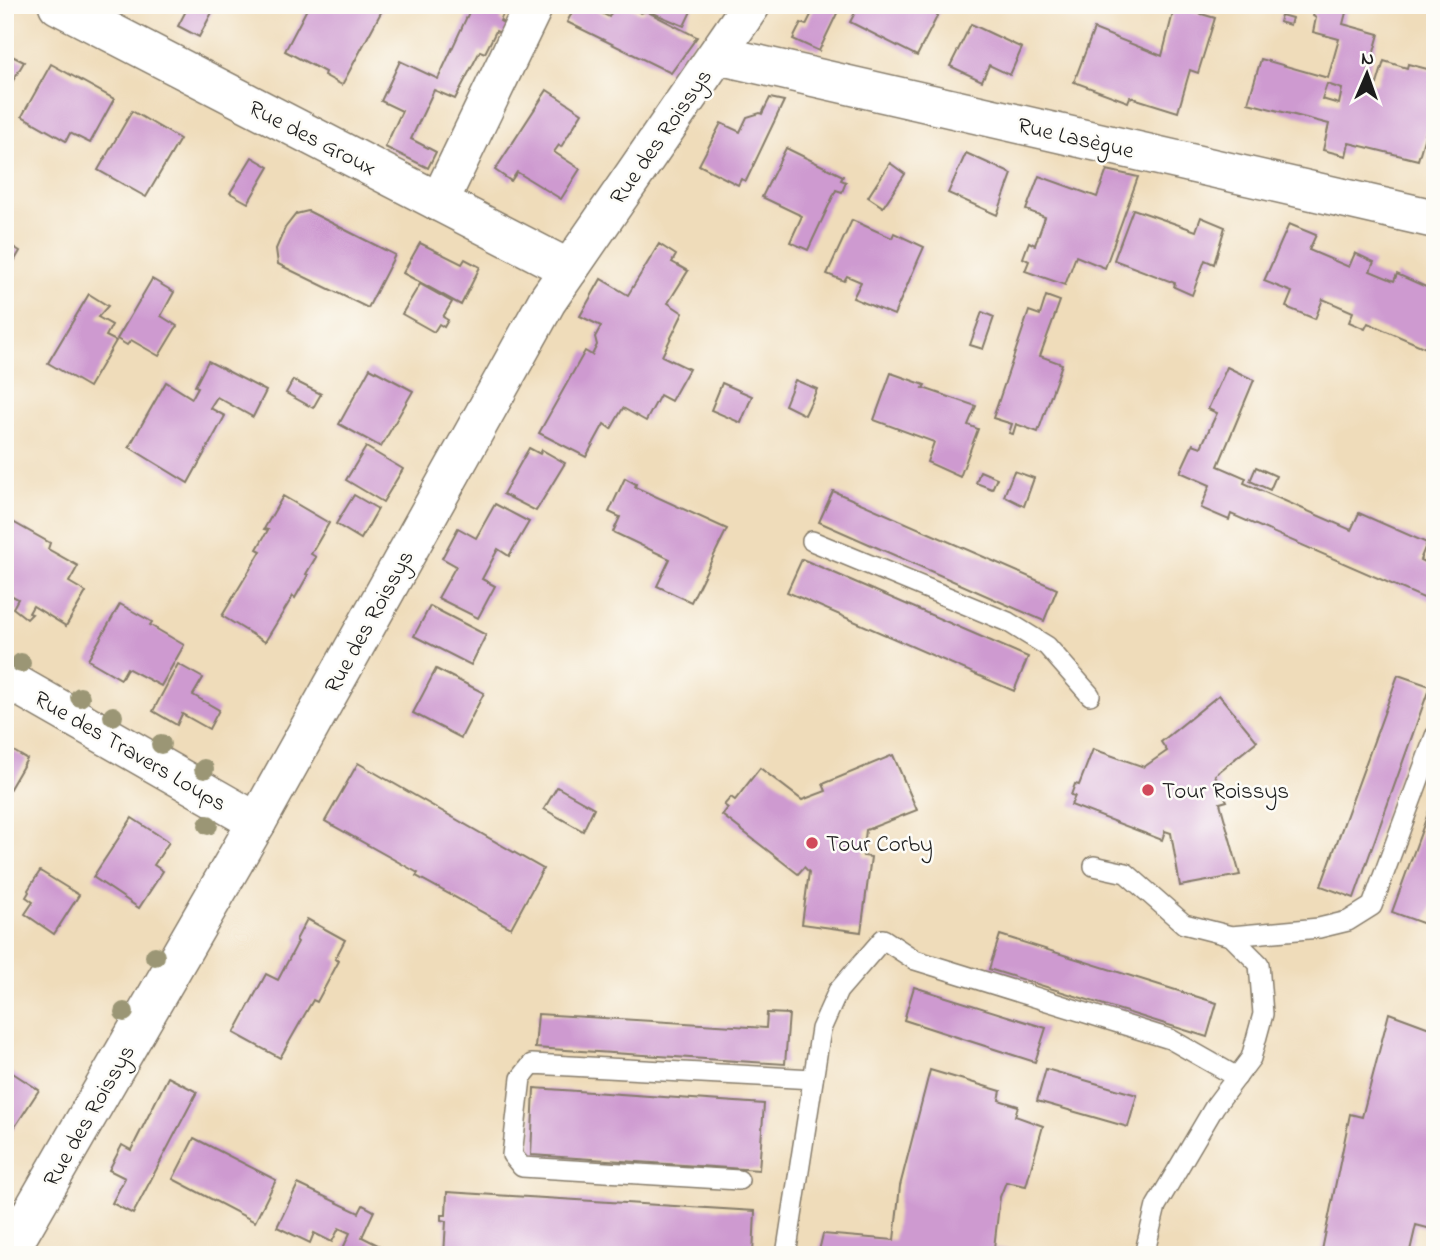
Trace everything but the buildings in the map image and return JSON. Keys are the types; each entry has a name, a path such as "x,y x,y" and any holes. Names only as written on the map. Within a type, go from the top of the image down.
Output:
{"street":[{"name":"Rue des Groux","path":"58,5 569,269"},
{"path":"439,202 534,5"},
{"name":"Rue des Roissys","path":"5,1250 22,1231 257,822 547,301 751,5"},
{"name":"Rue Lasègue","path":"716,55 1435,219"},
{"name":"Rue des Travers Loups","path":"5,678 257,822"}],"lane":[{"path":"812,541 1008,622 1047,646 1090,695"},
{"path":"1094,866 1126,873 1184,924 1231,936 1320,928 1349,921 1372,906 1435,736"},
{"path":"1144,1255 1156,1206 1215,1106 1251,1058 1263,1014 1259,964 1231,936"},
{"path":"786,1255 821,1029 838,991 883,939 915,960 1170,1039 1237,1077"},
{"path":"739,1180 522,1167 512,1155 521,1078 532,1064 813,1079"}],"place":[{"name":"Tour Roissys","path":"1148,790"},
{"name":"Tour Corby","path":"812,843"}]}
